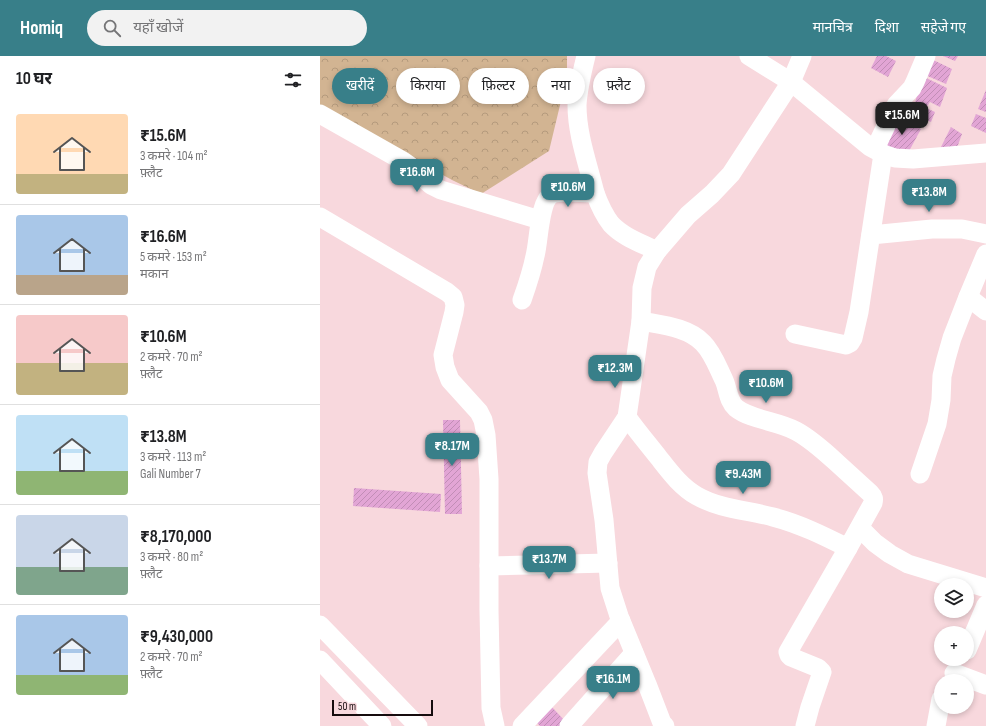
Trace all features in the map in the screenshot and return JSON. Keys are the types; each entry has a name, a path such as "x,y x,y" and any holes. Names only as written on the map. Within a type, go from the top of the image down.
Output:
{"street":[{"path":"586,56 581,76 578,105 580,137 595,193 601,207 611,223 620,232 629,238 657,251"},
{"path":"749,56 792,82 870,147 894,158 912,159 986,153"},
{"path":"662,725 621,621 610,588 604,520 596,473 598,462 627,417 641,321 642,288 647,267 657,251 688,215 712,194 731,174 792,82 802,56"},
{"path":"795,334 846,345 850,343 853,338 859,312 871,235 879,151 896,105 916,82 926,56"},
{"path":"320,114 403,160 430,185 441,190 540,220"},
{"path":"522,300 536,254 540,220 547,200 552,194 595,193"},
{"path":"320,217 453,297 455,305 454,312 443,355 445,367 450,380 478,412 483,420 486,435 489,479 489,618 491,708 495,726"},
{"path":"871,235 932,229 962,229 986,234"},
{"path":"920,474 937,424 941,400 942,376 952,338 986,254"},
{"path":"968,297 986,311"},
{"path":"641,321 676,328 692,335 703,343 715,360 730,400 735,407 748,415 780,424 807,437 874,496 873,503 860,528 788,652 791,658 818,668 822,672 805,726"},
{"path":"627,417 677,480 696,496 715,504 793,523 814,531 848,548"},
{"path":"860,528 875,543 890,554 908,564 986,588"},
{"path":"489,566 608,563"},
{"path":"974,633 986,605"},
{"path":"522,726 621,621"},
{"path":"320,625 418,726"},
{"path":"569,726 634,654"},
{"path":"320,660 382,726"},
{"path":"955,671 986,685"},
{"path":"936,726 938,714"}],"green space":[{"path":"320,56 567,56 567,68 537,68 537,104 560,104 549,151 481,194 452,180 324,109 320,111"}],"building":[{"path":"877,56 886,56 896,61 888,77 871,68"},
{"path":"943,56 958,56 955,61"},
{"path":"929,58 952,69 946,84 923,74"},
{"path":"922,76 947,88 940,107 930,102 926,108 935,112 931,122 903,111 909,101 915,103"},
{"path":"986,90 986,112 978,109"},
{"path":"976,114 986,118 986,133 971,126"},
{"path":"894,119 921,129 908,153 884,146"},
{"path":"951,127 962,134 955,153 940,149"},
{"path":"443,420 460,420 462,514 445,514"},
{"path":"354,488 441,494 440,512 353,506"},
{"path":"549,704 566,722 562,726 540,726 533,719"}]}
